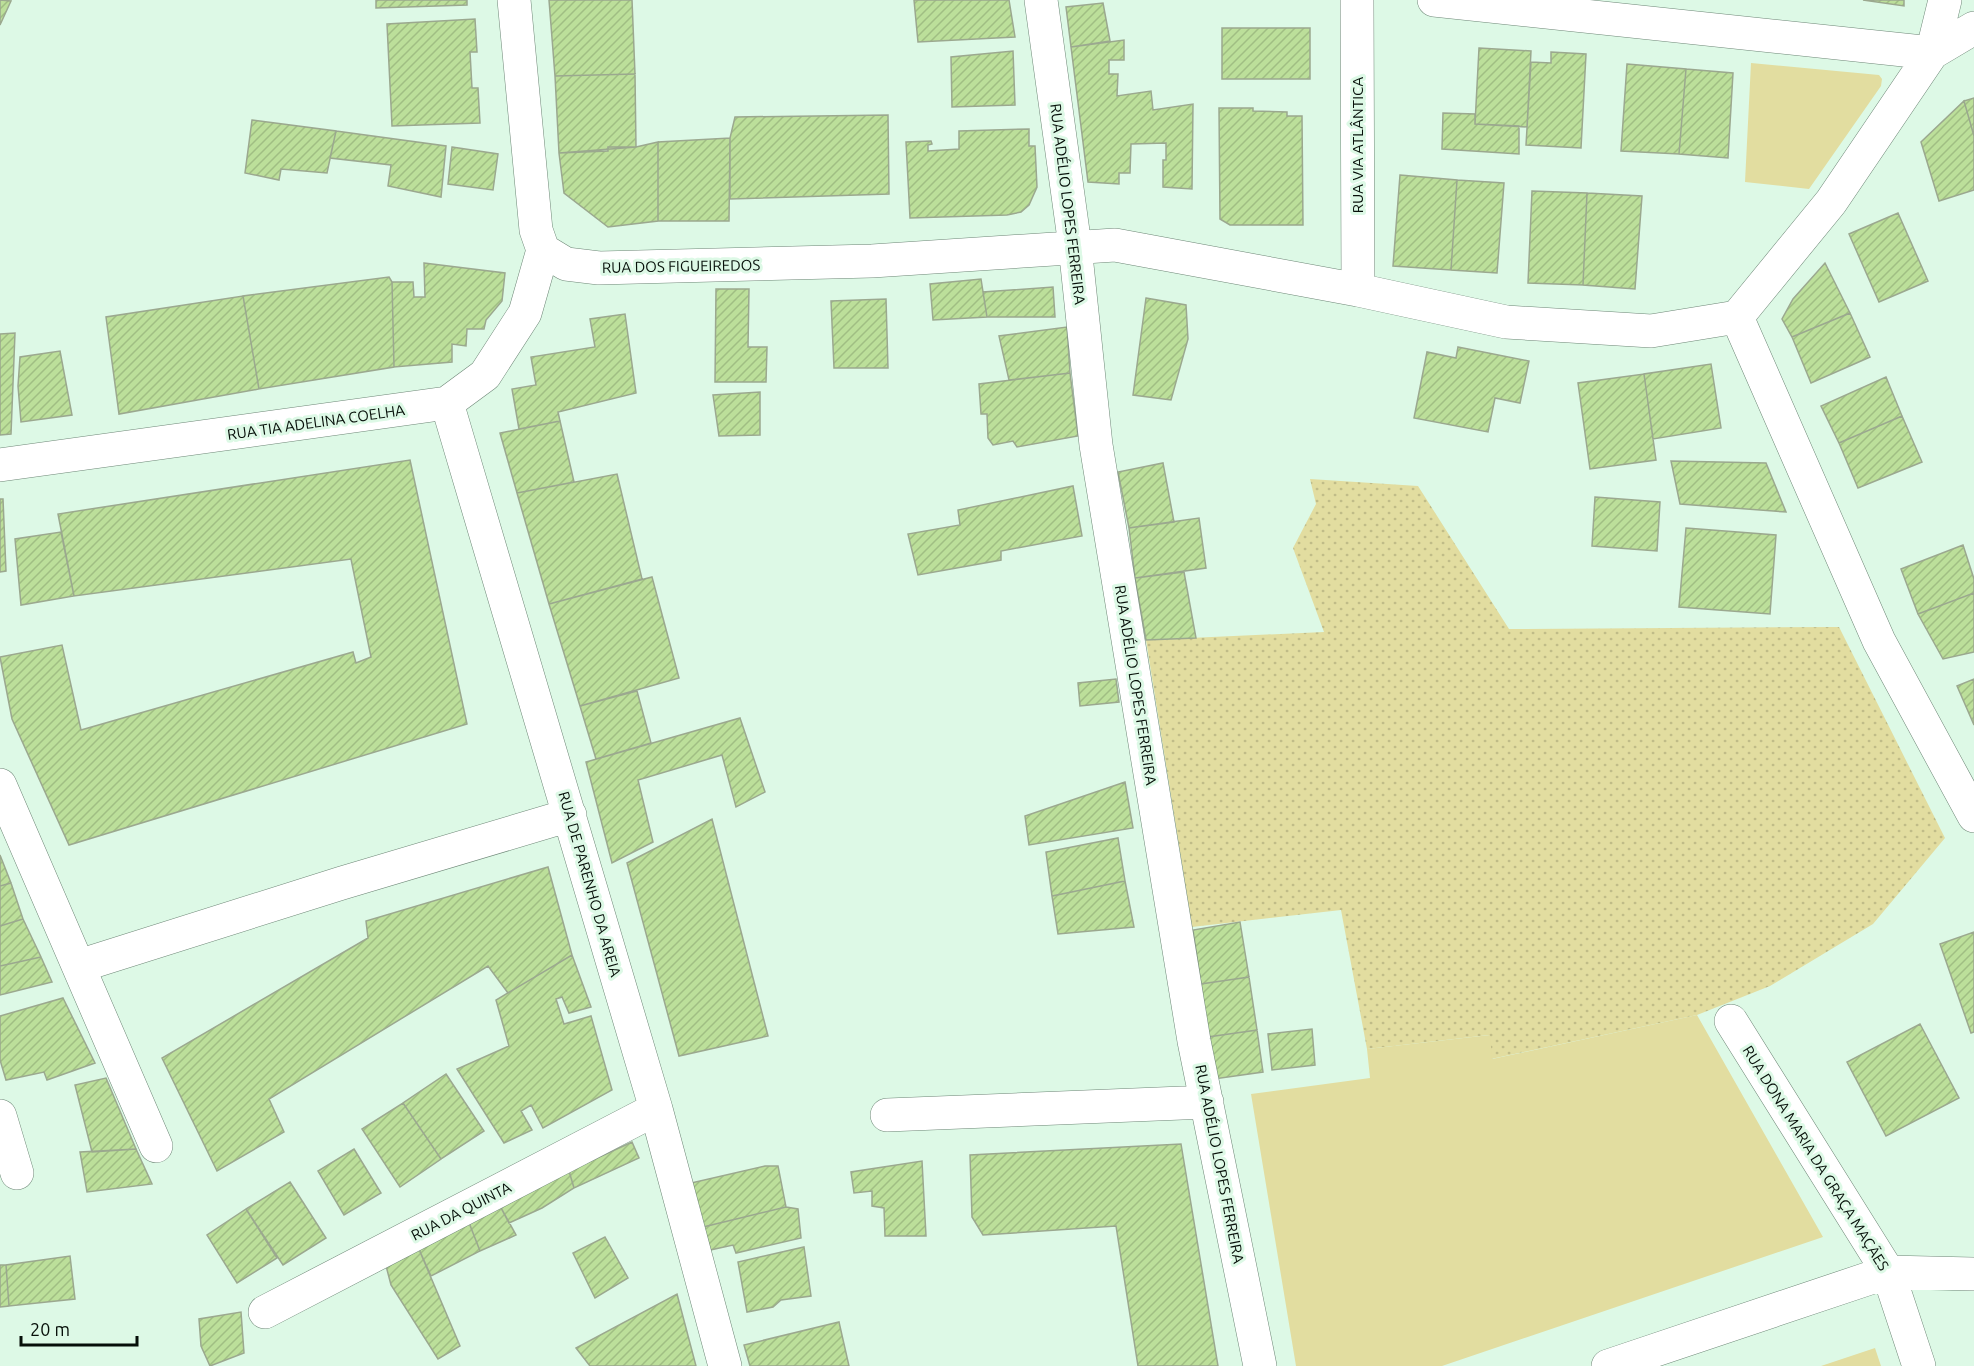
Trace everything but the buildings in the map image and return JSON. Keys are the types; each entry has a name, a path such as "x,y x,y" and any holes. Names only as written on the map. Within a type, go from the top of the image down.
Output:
{"street":[{"path":"514,0 536,230 543,250"},
{"name":"RUA ADÉLIO LOPES FERREIRA","path":"1041,0 1075,246 1096,445 1194,1041 1260,1366"},
{"name":"RUA VIA ATLÂNTICA","path":"1357,0 1358,290"},
{"path":"1434,0 1932,54 1974,28"},
{"path":"1945,0 1932,54 1831,202 1737,317 1879,641 1974,816"},
{"name":"RUA DOS FIGUEIREDOS","path":"543,250 566,264 599,268 872,261 1115,244 1358,290 1506,322 1651,331 1737,317"},
{"name":"RUA TIA ADELINA COELHA","path":"0,465 447,404 485,375 525,313 543,250"},
{"name":"RUA DE PARENHO DA AREIA","path":"447,404 656,1109 725,1366"},
{"path":"0,785 156,1146"},
{"path":"79,966 342,883 570,815"},
{"name":"RUA DONA MARIA DA GRAÇA MAÇÃES","path":"1731,1021 1888,1272 1919,1366"},
{"path":"887,1115 1208,1102"},
{"name":"RUA DA QUINTA","path":"265,1312 656,1109"},
{"path":"0,1116 17,1173"},
{"path":"1608,1366 1888,1272 1974,1274"}],"shaded area":[{"path":"1751,63 1879,75 1882,79 1881,86 1809,189 1745,182"},
{"path":"1310,479 1418,486 1509,629 1839,627 1945,838 1873,924 1770,986 1697,1015 1491,1059 1489,1035 1367,1049 1341,910 1192,927 1146,640 1324,632 1293,548 1316,504"},
{"path":"1697,1015 1823,1237 1442,1366 1296,1366 1251,1094 1370,1078 1367,1049 1490,1035 1492,1059"},
{"path":"1875,1348 1881,1366 1821,1366"}]}
